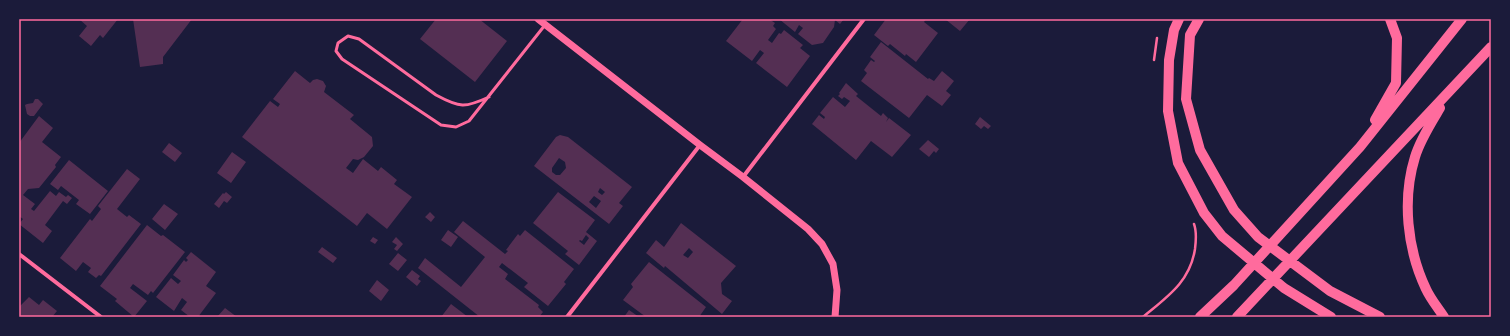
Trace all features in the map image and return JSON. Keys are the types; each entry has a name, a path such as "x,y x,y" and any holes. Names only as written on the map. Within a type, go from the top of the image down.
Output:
{"main road":[{"path":"1179,19 1174,30 1169,60 1168,111 1178,163 1204,213 1222,236 1284,288 1331,317"},
{"path":"1199,19 1190,35 1186,99 1200,150 1234,210 1258,238 1330,291 1380,317"},
{"path":"1360,147 1396,83 1397,38 1390,19"},
{"path":"1200,317 1234,285 1360,147 1462,19"},
{"path":"1237,317 1491,47"},
{"path":"1444,317 1426,289 1416,260 1407,210 1408,188 1415,156 1429,126 1452,89"}],"street":[{"path":"538,19 808,229 822,244 833,264 837,290 835,317"},
{"path":"743,177 864,19"},
{"path":"567,317 700,145"},
{"path":"19,254 101,317"}],"lane":[{"path":"489,97 471,105 460,105 449,102 436,96 359,39 348,36 338,43 336,51 342,60 441,125 456,127 468,121 489,97 545,25"}],"building":[{"path":"79,19 118,19 103,38 100,35 91,46 79,36 87,26"},
{"path":"133,19 192,19 163,57 163,64 140,67"},
{"path":"436,19 479,19 507,41 475,82 420,39"},
{"path":"743,19 769,19 775,23 773,26 776,29 768,40 772,43 779,33 781,34 784,30 803,45 800,48 810,56 787,87 756,63 764,53 760,50 752,61 726,41"},
{"path":"779,19 844,19 840,24 835,20 834,27 823,43 812,45 798,34 803,28 799,25 795,32"},
{"path":"886,19 926,19 924,22 938,33 916,62 906,54 905,56 890,44 888,46 874,35"},
{"path":"945,19 970,19 960,31"},
{"path":"881,42 928,79 929,78 934,81 942,71 954,81 946,91 951,95 942,106 927,95 909,118 861,81 867,73 864,70 871,60 874,62 875,61 870,57"},
{"path":"295,71 310,83 317,79 323,81 326,86 324,92 354,115 350,119 372,137 373,146 364,157 358,160 353,159 346,168 353,173 363,159 378,171 381,167 397,180 394,184 412,197 387,229 367,213 357,226 242,137 270,101 278,107 280,104 273,99"},
{"path":"846,83 858,94 856,96 881,116 883,113 888,118 886,122 889,118 911,135 892,157 871,141 856,160 812,124 819,115 824,119 825,117 820,113 833,97 845,107 850,101 844,97 842,99 838,96"},
{"path":"35,99 38,99 43,104 34,116 30,116 27,114 25,105 33,103"},
{"path":"39,116 53,128 42,142 61,157 55,165 56,167 39,188 28,189 23,195 35,204 31,209 34,211 50,191 56,196 59,192 66,197 68,195 72,198 67,204 63,201 45,225 52,231 43,243 19,224 23,219 19,216 19,143"},
{"path":"980,117 991,126 988,129 984,126 981,129 975,124"},
{"path":"560,135 568,137 632,187 619,203 623,206 609,224 534,166 556,137","holes":["559,158 565,162 566,168 560,175 556,175 552,172 552,168","600,188 605,192 602,195 598,192","594,196 601,201 596,208 589,202"]},
{"path":"928,140 939,149 936,153 934,151 929,157 919,149"},
{"path":"169,143 182,153 175,162 162,152"},
{"path":"232,152 246,162 231,183 217,173"},
{"path":"69,160 108,191 90,214 76,204 79,200 61,186 58,190 50,184"},
{"path":"127,169 140,179 117,209 127,217 129,215 141,224 101,276 99,275 96,278 88,272 91,268 83,262 76,271 60,258 90,219 92,221 101,209 98,206"},
{"path":"226,192 232,197 227,203 224,201 219,208 214,204 223,193 224,194"},
{"path":"558,192 595,220 586,232 597,241 579,265 565,254 568,251 533,223","holes":["586,235 589,238 584,245 579,241 582,241"]},
{"path":"164,204 178,214 165,230 152,219"},
{"path":"430,212 435,217 431,222 425,217"},
{"path":"463,221 505,254 508,251 506,250 518,234 520,236 525,230 574,269 564,282 566,284 548,306 524,287 528,283 502,263 499,267 508,274 505,279 539,305 538,307 543,312 539,317 480,317 418,268 425,258 461,287 485,257 454,232"},
{"path":"681,223 736,266 721,283 722,294 732,301 722,314 665,266 664,268 646,253 656,240 664,247","holes":["689,248 693,252 688,258 683,255"]},
{"path":"147,225 185,252 153,293 151,291 148,295 133,284 130,288 147,301 134,317 115,301 117,299 100,286"},
{"path":"448,230 458,237 451,247 441,240"},
{"path":"373,237 378,240 375,244 370,241"},
{"path":"396,237 403,244 397,251 394,249 397,245 392,242"},
{"path":"322,247 337,258 333,263 318,252"},
{"path":"191,252 216,272 206,286 216,293 198,317 190,317 181,310 187,302 182,298 174,311 156,297 171,278 178,284 181,281 173,275 184,260 186,262 188,260 186,258"},
{"path":"398,253 407,260 398,271 389,264"},
{"path":"649,262 706,307 699,317 646,317 623,300 633,287 631,284"},
{"path":"412,270 420,276 418,279 421,281 417,286 406,277"},
{"path":"377,280 389,290 381,301 369,291"},
{"path":"29,297 39,305 43,300 57,311 52,317 19,317 19,307"},
{"path":"451,304 468,317 441,317"},
{"path":"225,308 237,317 217,317"},
{"path":"629,310 639,317 624,317"}]}
